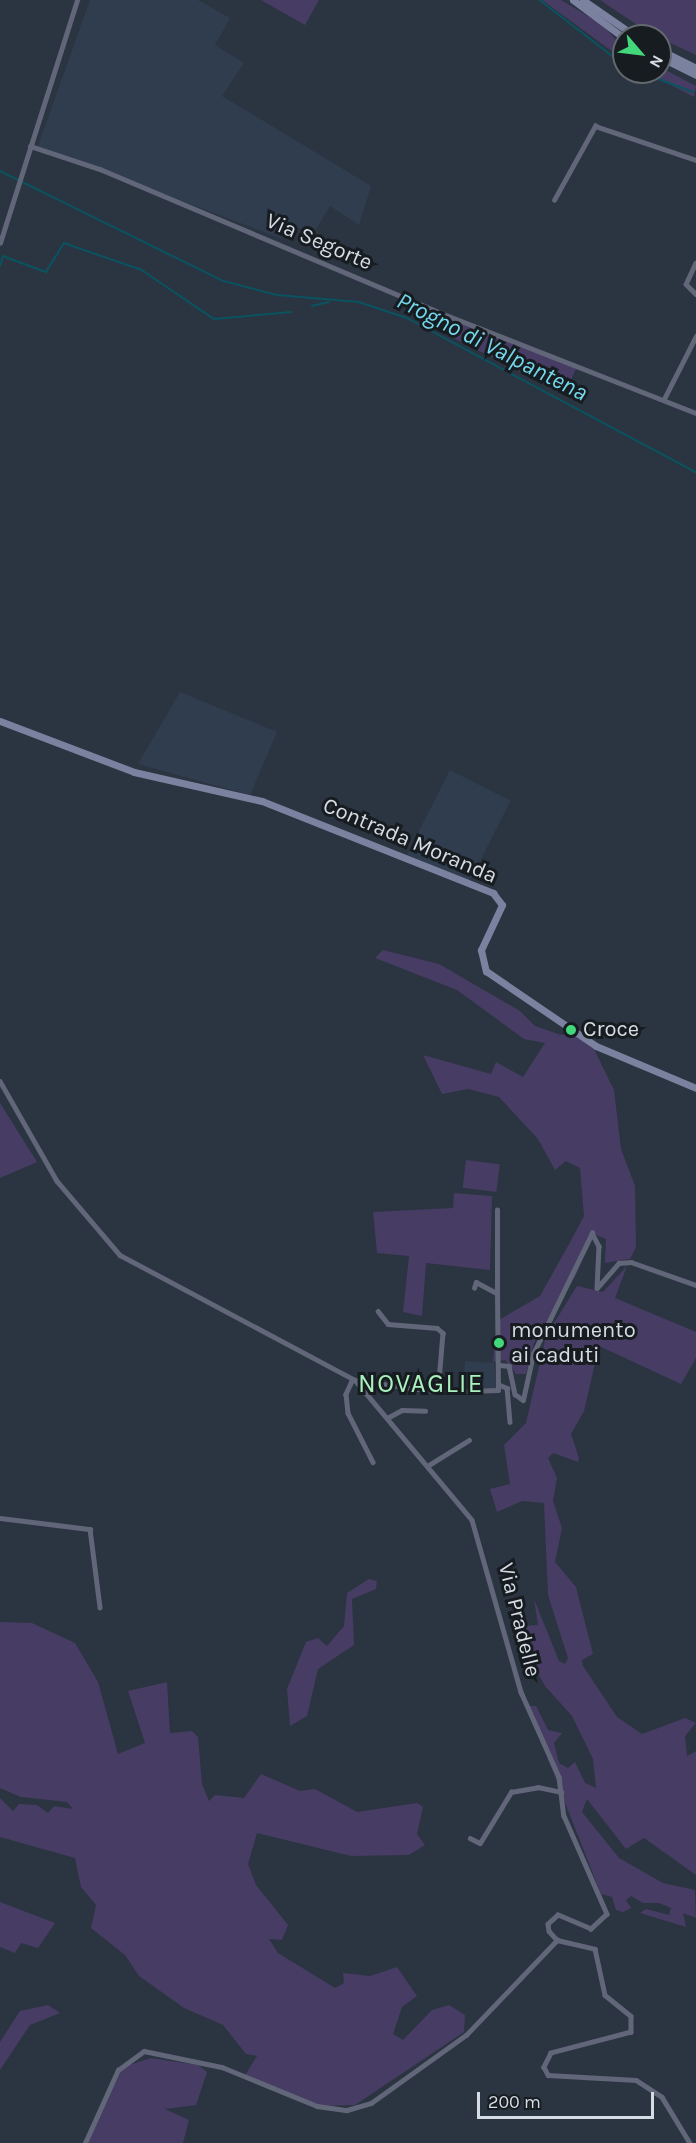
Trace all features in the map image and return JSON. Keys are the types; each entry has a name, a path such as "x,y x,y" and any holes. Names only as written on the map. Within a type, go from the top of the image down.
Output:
{"street":[{"path":"0,243 78,0"},
{"path":"573,0 612,29"},
{"path":"583,0 618,24"},
{"path":"672,56 696,68"},
{"path":"672,63 696,75"},
{"path":"554,200 595,126 696,160"},
{"name":"Via Segorte","path":"30,146 100,170 441,313 665,397 696,413"},
{"path":"696,263 686,284 696,294"},
{"path":"665,397 696,336"},
{"name":"Contrada Moranda","path":"0,721 134,772 262,801 493,893 502,905 481,950 486,971 596,1046 696,1088"},
{"path":"0,1081 57,1181 120,1255 354,1379 438,1392 488,1394 500,1385"},
{"path":"497,1210 500,1385"},
{"path":"500,1365 509,1366 514,1394 523,1400 533,1354 592,1233 598,1236 597,1288 619,1263 631,1262 696,1285"},
{"path":"474,1288 476,1282 497,1293"},
{"path":"378,1311 388,1324 437,1328 443,1334 438,1392"},
{"path":"354,1379 346,1394 348,1413 373,1462"},
{"name":"Via Pradelle","path":"354,1379 460,1500 481,1541 521,1692 561,1792 564,1816 607,1914 591,1929 566,1916 553,1918 549,1931 556,1940"},
{"path":"500,1385 507,1388 510,1422"},
{"path":"387,1418 402,1410 425,1411"},
{"path":"429,1466 469,1440"},
{"path":"0,1518 90,1529 100,1606"},
{"path":"470,1838 480,1843 511,1792 538,1787 561,1792"},
{"path":"86,2143 118,2070 144,2051 222,2067 282,2096 322,2108 347,2110 371,2103 466,2035 556,1940 595,1949 605,1995 633,2023 619,2038 551,2053 544,2067 548,2075 636,2080 662,2097 689,2140 696,2142"}],"shaded area":[{"path":"90,0 198,0 230,18 215,45 244,63 222,96 371,186 359,225 330,206 313,234 289,224 282,239 38,146"},
{"path":"261,0 319,0 305,25"},
{"path":"542,0 561,0 603,25 612,35 612,51"},
{"path":"600,0 696,0 696,55 672,44 672,24 636,24"},
{"path":"672,73 696,86 694,97 669,84 672,84"},
{"path":"452,319 570,364 576,369 564,394 448,335"},
{"path":"180,692 277,732 250,795 138,764"},
{"path":"450,770 511,801 467,886 407,855"},
{"path":"383,950 439,964 520,1011 535,1026 561,1035 573,1032 592,1045 614,1090 621,1149 635,1186 636,1247 630,1259 605,1263 606,1239 593,1234 576,1275 534,1343 526,1374 516,1374 505,1360 493,1362 497,1321 540,1296 569,1244 584,1216 580,1168 566,1161 555,1170 538,1139 499,1097 468,1089 442,1094 423,1055 491,1074 496,1062 523,1077 545,1043 524,1039 457,990 375,958"},
{"path":"0,1103 37,1162 0,1178"},
{"path":"466,1160 500,1164 496,1192 463,1188"},
{"path":"454,1193 492,1196 490,1270 426,1263 422,1316 403,1312 409,1256 377,1253 373,1212 453,1208"},
{"path":"627,1266 615,1298 696,1332 696,1358 681,1384 599,1346 584,1411 571,1434 579,1458 578,1462 553,1453 548,1458 557,1478 553,1501 562,1528 555,1562 576,1587 593,1654 582,1660 583,1666 617,1717 642,1734 685,1718 696,1723 685,1736 687,1756 696,1751 696,1875 644,1838 626,1849 587,1799 582,1812 619,1858 663,1883 695,1890 696,1918 683,1913 686,1927 640,1913 646,1909 669,1915 671,1908 659,1903 643,1903 631,1896 626,1900 631,1908 623,1912 616,1910 612,1897 601,1894 527,1706 536,1706 548,1730 562,1733 554,1743 559,1763 568,1768 575,1762 585,1783 596,1788 593,1759 572,1716 545,1686 525,1651 529,1638 525,1626 538,1625 534,1599 559,1661 565,1664 568,1658 548,1595 544,1503 522,1501 497,1512 490,1489 510,1484 504,1445 526,1423 546,1336 577,1286 603,1292"},
{"path":"465,1361 494,1363 496,1389 463,1390"},
{"path":"369,1579 377,1581 376,1589 352,1599 354,1645 318,1669 307,1716 290,1726 287,1689 306,1642 318,1638 327,1646 344,1626 347,1593"},
{"path":"0,1622 32,1623 75,1643 98,1682 118,1754 145,1743 128,1691 167,1682 170,1733 192,1731 198,1737 202,1784 209,1801 215,1795 244,1798 261,1774 300,1791 315,1789 357,1812 417,1803 423,1807 417,1834 425,1845 409,1855 351,1856 257,1833 248,1864 256,1885 288,1925 282,1940 269,1939 278,1953 335,1988 344,1983 343,1973 370,1976 397,1967 417,1996 402,2007 393,2034 403,2040 432,2010 449,2005 465,2015 464,2032 355,2105 322,2106 244,2077 257,2056 246,2054 223,2025 184,2008 139,1976 125,1955 91,1928 96,1905 81,1887 75,1858 0,1837 0,1798 13,1811 19,1804 37,1805 48,1813 54,1806 73,1809 67,1802 21,1797 0,1788"},
{"path":"0,1902 55,1923 38,1948 21,1943 15,1953 0,1947"},
{"path":"48,2005 60,2013 30,2025 0,2070 0,2042 20,2011"},
{"path":"151,2058 198,2065 207,2072 196,2105 165,2109 189,2120 183,2143 88,2143 123,2067"}],"waterway":[{"path":"540,0 612,56"},
{"path":"672,84 693,92"},
{"name":"Progno di Valpantena","path":"0,171 224,281 277,295 359,302 407,318 696,472"},
{"path":"0,266 3,256 46,272 64,243 142,270 214,319 291,312"},
{"path":"312,306 329,302"}],"place":[{"name":"Croce","path":"571,1030"},
{"name":"monumento ai caduti","path":"499,1343"}],"district":[{"name":"NOVAGLIE","path":"421,1384"}]}
